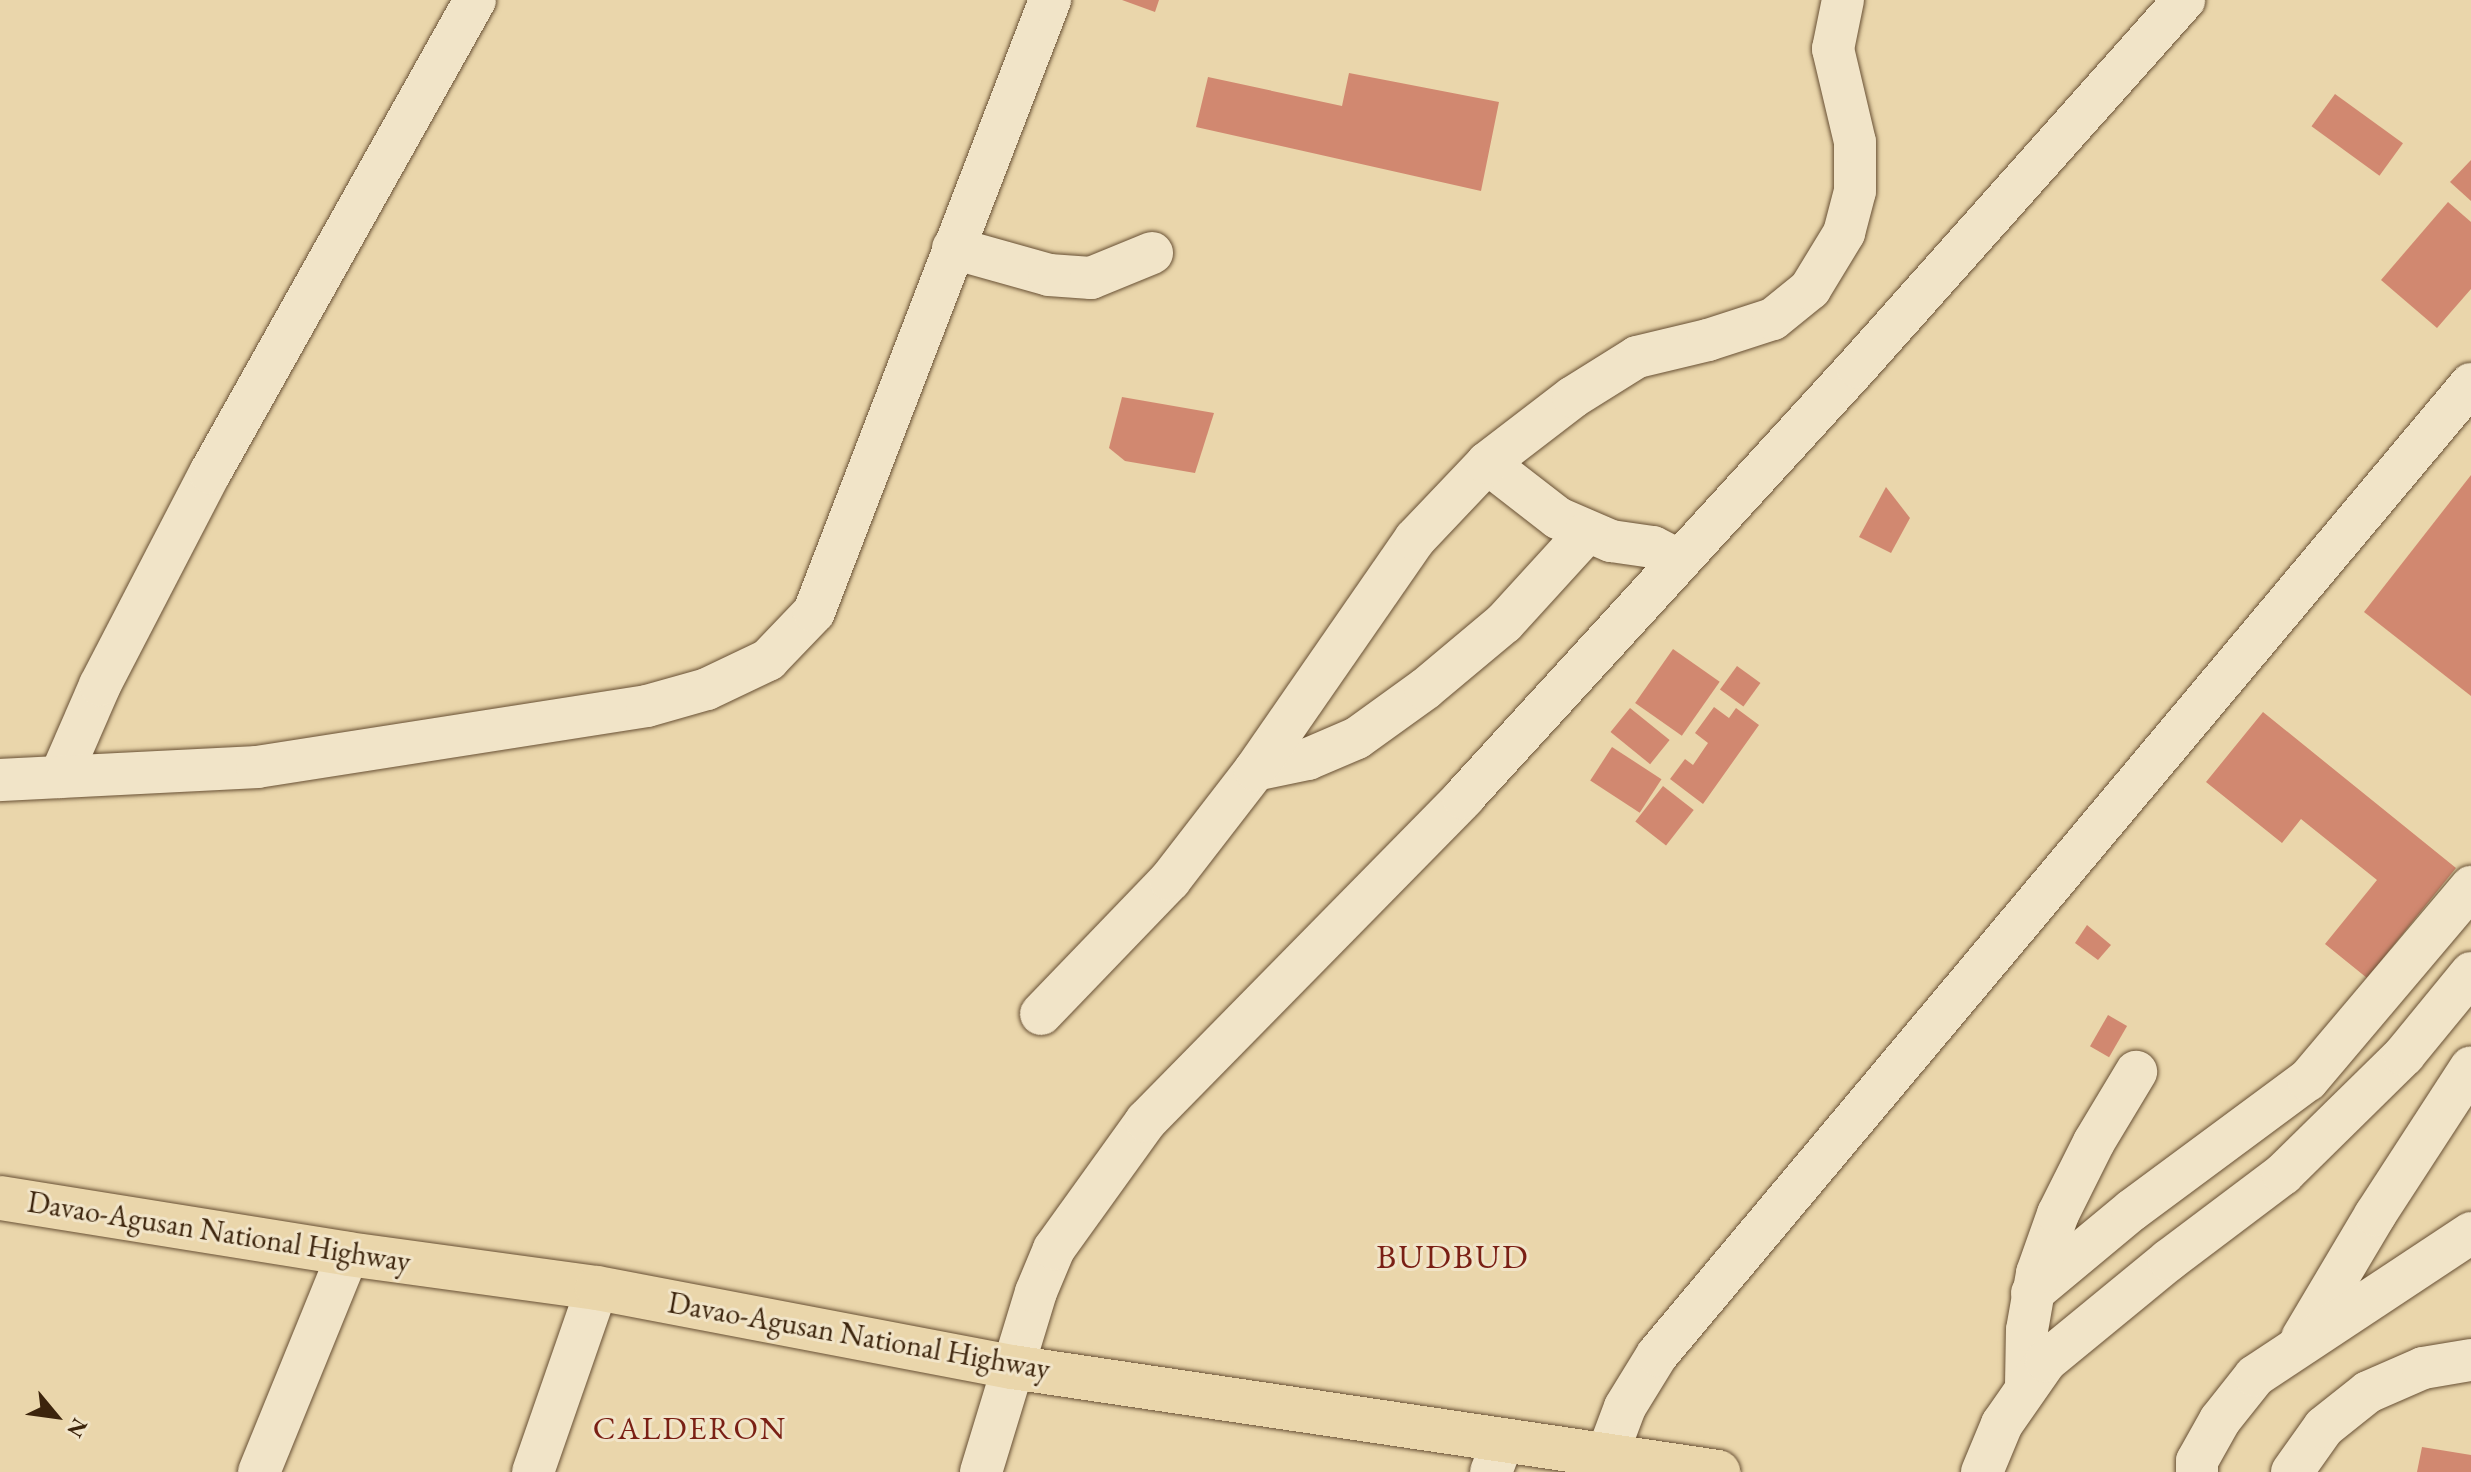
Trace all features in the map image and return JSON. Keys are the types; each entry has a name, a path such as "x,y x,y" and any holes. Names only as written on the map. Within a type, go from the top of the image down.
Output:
{"highway":[{"name":"Davao-Agusan National Highway","path":"0,1198 348,1254 597,1288 1497,1456 1607,1455 1718,1472"}],"street":[{"path":"60,777 100,685 210,473 475,0"},
{"path":"0,780 257,767 647,706 707,689 768,660 814,612 1050,0"},
{"path":"1041,1014 1170,880 1255,770 1415,539 1487,463 1573,397 1637,357 1708,340 1773,319 1810,289 1844,233 1855,191 1855,142 1833,49 1843,0"},
{"path":"981,1472 1012,1367 1054,1249 1146,1121 1463,798 2184,0"},
{"path":"953,248 1049,275 1091,278 1152,253"},
{"path":"1607,1455 1625,1407 1657,1355 2471,384"},
{"path":"1487,463 1558,518 1611,541 1653,547 1680,561"},
{"path":"1255,770 1308,759 1357,738 1425,689 1504,623 1587,532"},
{"path":"2032,1293 2132,1210 2308,1080 2471,887"},
{"path":"1982,1472 2002,1424 2026,1385 2078,1333 2283,1174 2334,1127 2404,1055 2471,973"},
{"path":"2297,1346 2375,1215 2471,1067"},
{"path":"2026,1385 2032,1293 2058,1214 2094,1142 2136,1072"},
{"path":"2197,1472 2197,1461 2220,1420 2255,1376 2471,1233"},
{"path":"259,1472 348,1254"},
{"path":"533,1472 597,1288"},
{"path":"2292,1472 2324,1427 2368,1392 2423,1368 2471,1360"}],"building":[{"path":"1122,0 1159,0 1155,12"},
{"path":"1349,73 1499,102 1481,191 1196,127 1208,77 1342,106"},
{"path":"2335,94 2403,143 2379,176 2311,126"},
{"path":"2471,160 2471,201 2450,182"},
{"path":"2448,202 2471,222 2471,289 2437,328 2381,280"},
{"path":"1122,397 1214,413 1195,473 1125,461 1109,448"},
{"path":"2471,475 2471,696 2364,612"},
{"path":"1886,487 1910,518 1891,553 1859,537"},
{"path":"1673,649 1720,682 1682,736 1635,703"},
{"path":"1737,666 1760,683 1743,707 1720,689"},
{"path":"1714,707 1729,718 1736,708 1759,725 1703,804 1670,779 1685,759 1693,765 1708,743 1695,733"},
{"path":"1630,708 1670,740 1650,764 1610,732"},
{"path":"2263,712 2456,868 2367,978 2325,944 2377,880 2301,819 2282,843 2206,782"},
{"path":"1612,747 1661,779 1640,813 1590,781"},
{"path":"1663,786 1694,810 1666,845 1635,821"},
{"path":"2087,925 2111,945 2098,960 2075,943"},
{"path":"2108,1015 2127,1026 2109,1057 2090,1046"},
{"path":"2422,1447 2471,1455 2471,1472 2417,1472"}],"district":[{"name":"BUDBUD","path":"1453,1257"},
{"name":"CALDERON","path":"690,1428"}]}
